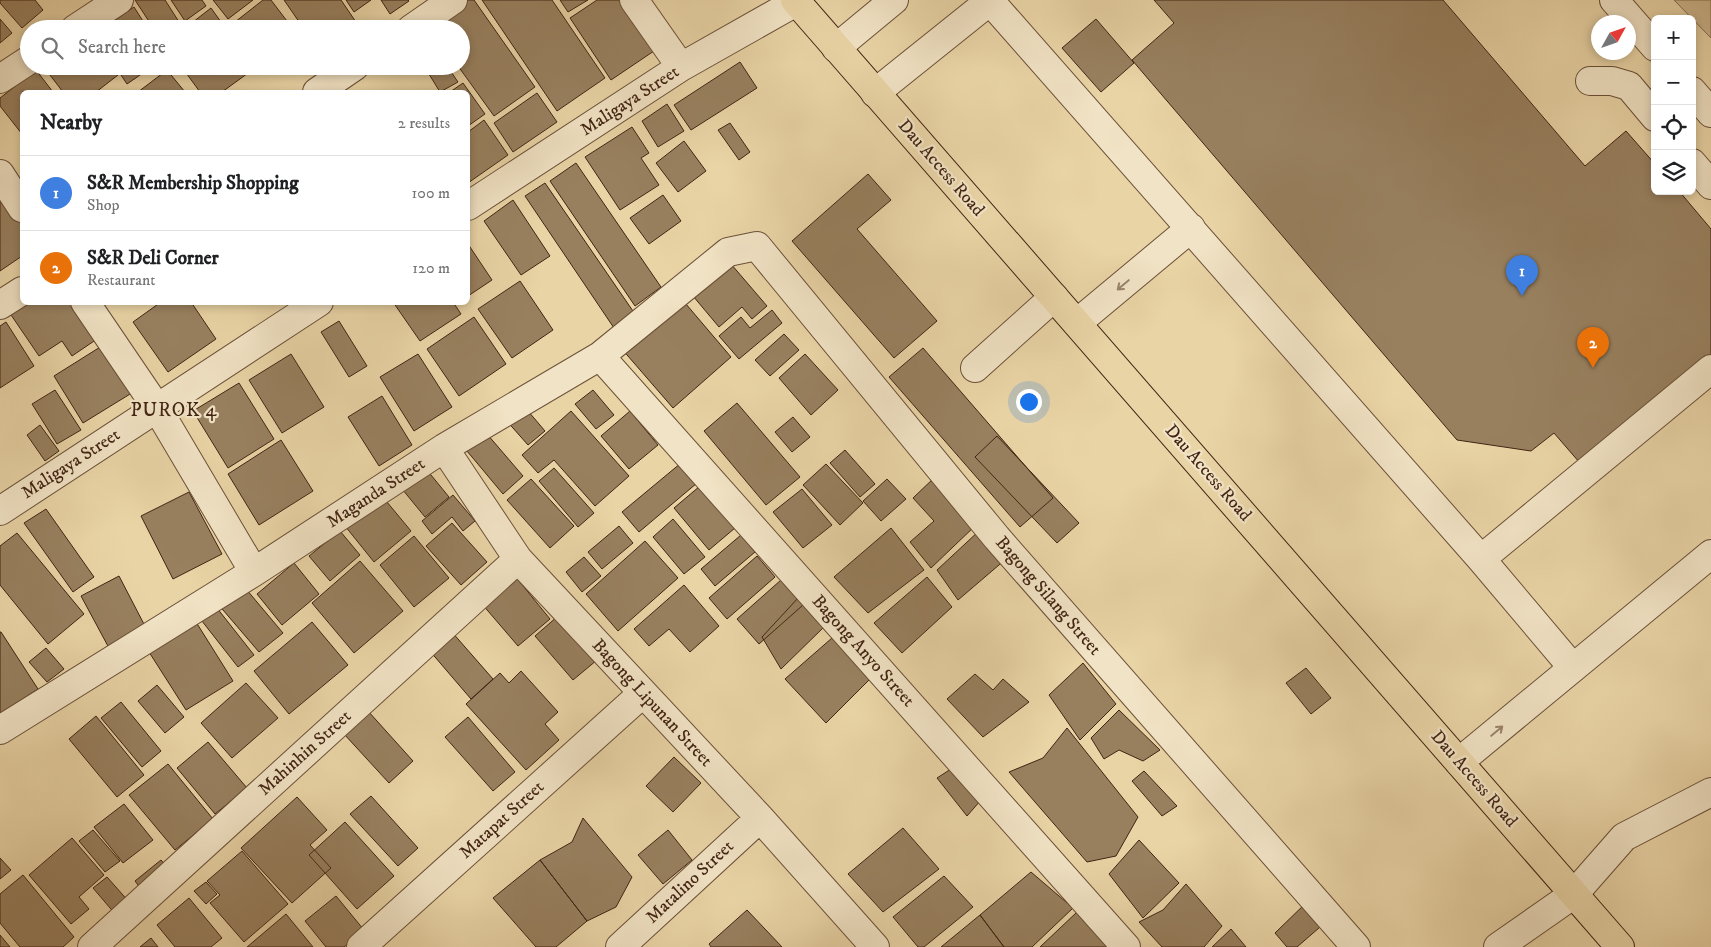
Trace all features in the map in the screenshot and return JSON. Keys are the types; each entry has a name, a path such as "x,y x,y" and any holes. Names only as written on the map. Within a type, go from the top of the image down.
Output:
{"main road":[{"name":"Dau Access Road","path":"795,1 1620,947"}],"street":[{"path":"88,20 118,0"},
{"path":"424,20 453,0"},
{"path":"634,0 681,67"},
{"path":"836,48 894,0"},
{"path":"875,93 991,0 1481,559 1573,668"},
{"path":"1614,0 1651,43"},
{"name":"Maligaya Street","path":"470,205 681,67 795,1"},
{"path":"0,79 20,66"},
{"path":"320,90 342,75"},
{"path":"1590,81 1612,81 1629,86 1651,112"},
{"path":"1696,96 1711,113"},
{"path":"1696,168 1711,185"},
{"path":"0,174 20,205"},
{"path":"1077,323 1191,228"},
{"name":"Bagong Silang Street","path":"744,248 757,246 998,538 1356,947"},
{"name":"Maganda Street","path":"0,730 254,572 444,448 600,356 728,252 744,248"},
{"path":"0,305 20,292"},
{"path":"974,368 1054,298"},
{"path":"87,305 157,408 254,572"},
{"name":"Maligaya Street","path":"0,511 314,305"},
{"name":"Bagong Anyo Street","path":"600,356 1126,947"},
{"path":"1481,559 1711,370"},
{"name":"Bagong Lipunan Street","path":"444,448 518,558 760,818 875,947"},
{"path":"1459,762 1711,554"},
{"name":"Mahinhin Street","path":"92,947 518,558"},
{"name":"Matapat Street","path":"361,947 643,693"},
{"path":"1498,947 1574,894 1624,838 1711,792"},
{"name":"Matalino Street","path":"620,947 760,818"}],"shaded area":[{"path":"1674,0 1711,0 1711,38 1696,23 1696,15 1689,15"}],"building":[{"path":"0,0 35,0 43,10 31,20 20,20 20,26 0,3"},
{"path":"135,0 165,0 178,20 148,20"},
{"path":"171,0 202,0 206,6 184,20"},
{"path":"213,0 253,0 228,19"},
{"path":"263,0 271,0 286,20 238,20"},
{"path":"284,0 341,0 355,20 298,20"},
{"path":"346,0 371,0 354,12"},
{"path":"381,0 408,0 409,1 390,14"},
{"path":"462,0 474,0 535,87 494,116 464,75 470,75 470,20 441,20"},
{"path":"482,0 552,0 605,78 557,111"},
{"path":"560,0 588,0 568,12"},
{"path":"597,0 620,0 654,51 611,80 570,18"},
{"path":"1154,0 1443,0 1585,166 1626,131 1651,159 1651,195 1682,195 1711,229 1711,364 1586,470 1554,433 1531,451 1457,440 1132,60 1174,23"},
{"path":"134,7 142,20 115,20"},
{"path":"211,8 220,20 196,20"},
{"path":"0,19 12,33 0,43"},
{"path":"1096,19 1134,63 1101,92 1062,48"},
{"path":"740,62 757,88 691,130 674,105"},
{"path":"30,75 40,75 51,90 20,90 20,131 0,106 0,98"},
{"path":"50,75 118,75 99,90 61,90"},
{"path":"121,75 140,75 127,84"},
{"path":"160,75 171,75 183,90 141,90"},
{"path":"188,75 245,75 225,90 199,90"},
{"path":"430,75 453,75 458,82 444,90 439,90"},
{"path":"463,83 468,90 453,90"},
{"path":"470,93 485,114 470,125"},
{"path":"537,93 557,122 513,152 494,123"},
{"path":"667,104 684,131 658,147 642,121"},
{"path":"484,120 508,155 470,182 470,130"},
{"path":"730,123 750,152 739,160 718,130"},
{"path":"632,127 649,153 641,158 659,185 620,210 585,157"},
{"path":"684,141 706,171 678,192 656,163"},
{"path":"576,163 661,287 635,306 550,181"},
{"path":"868,174 891,200 857,229 937,321 894,358 792,241"},
{"path":"545,183 635,314 614,328 525,196"},
{"path":"0,186 20,217 20,257 0,271"},
{"path":"663,195 681,221 649,244 630,218"},
{"path":"513,200 550,256 521,275 484,221"},
{"path":"470,247 492,280 470,295"},
{"path":"731,264 767,306 752,319 742,307 719,327 693,296"},
{"path":"520,281 553,330 512,358 478,309"},
{"path":"680,297 731,357 673,408 621,348"},
{"path":"20,303 20,305 78,305 100,337 72,356 62,341 39,356 7,309"},
{"path":"157,305 193,305 216,339 168,372 133,322"},
{"path":"395,305 455,305 461,314 420,341"},
{"path":"772,310 782,323 739,359 719,336 741,317 750,328"},
{"path":"474,317 506,364 459,396 427,349"},
{"path":"339,321 367,366 349,377 321,332"},
{"path":"6,322 34,366 0,388 0,326"},
{"path":"784,334 799,350 770,376 755,360"},
{"path":"105,344 135,391 83,423 54,376"},
{"path":"923,348 1053,498 1020,527 889,377"},
{"path":"291,354 324,407 282,433 249,380"},
{"path":"418,354 452,407 414,431 380,377"},
{"path":"805,354 838,390 811,415 779,378"},
{"path":"239,383 274,439 228,468 193,411"},
{"path":"55,390 81,430 57,444 32,404"},
{"path":"593,390 614,415 596,429 575,404"},
{"path":"382,396 412,445 379,466 348,417"},
{"path":"737,403 800,477 766,505 704,431"},
{"path":"522,404 545,431 528,445 505,419"},
{"path":"571,411 629,476 595,506 554,460 538,473 522,455"},
{"path":"630,411 658,445 629,469 601,436"},
{"path":"793,417 810,437 792,452 775,432"},
{"path":"40,425 59,451 45,461 27,435"},
{"path":"487,434 523,476 503,494 467,451"},
{"path":"997,436 1079,523 1057,543 975,457"},
{"path":"281,440 313,491 259,525 228,474"},
{"path":"845,450 875,484 860,497 830,463"},
{"path":"681,463 697,483 639,532 622,512"},
{"path":"422,464 449,497 425,517 398,484"},
{"path":"826,464 863,503 840,525 803,485"},
{"path":"554,468 594,513 578,527 539,481"},
{"path":"935,477 976,525 931,568 910,542 934,521 913,498"},
{"path":"531,479 574,526 550,548 507,500"},
{"path":"887,479 906,499 881,521 863,501"},
{"path":"700,486 735,528 709,550 674,508"},
{"path":"802,489 832,525 803,548 773,512"},
{"path":"189,492 222,554 173,579 141,516"},
{"path":"453,495 475,521 463,531 452,517 432,534 422,521"},
{"path":"382,496 411,531 374,562 345,526"},
{"path":"46,509 94,577 73,592 24,523"},
{"path":"673,519 705,557 684,574 653,537"},
{"path":"452,523 487,562 461,585 426,546"},
{"path":"619,526 633,543 602,569 588,552"},
{"path":"891,528 924,570 868,613 834,577"},
{"path":"980,530 1006,559 958,600 937,570"},
{"path":"340,531 360,555 330,581 309,556"},
{"path":"17,533 84,614 48,644 0,585 0,546"},
{"path":"741,535 755,552 715,586 701,569"},
{"path":"414,536 449,578 414,607 380,565"},
{"path":"645,541 678,578 618,631 586,594"},
{"path":"757,556 775,577 727,619 709,598"},
{"path":"584,557 601,576 582,592 566,572"},
{"path":"360,561 403,611 354,653 312,603"},
{"path":"294,563 319,594 282,625 257,594"},
{"path":"119,576 146,628 109,648 81,596"},
{"path":"515,576 550,619 518,646 482,604"},
{"path":"927,577 952,607 902,653 874,623"},
{"path":"781,580 803,605 759,644 737,619"},
{"path":"241,583 283,633 259,652 217,603"},
{"path":"684,585 719,626 690,652 669,629 649,646 634,629"},
{"path":"799,597 825,626 781,669 762,637"},
{"path":"213,603 254,655 238,667 198,616"},
{"path":"558,616 597,660 573,680 535,636"},
{"path":"196,622 233,681 186,710 149,652"},
{"path":"312,622 348,665 289,714 254,671"},
{"path":"451,631 493,679 471,699 429,650"},
{"path":"0,632 38,689 0,714"},
{"path":"832,638 871,678 826,723 785,679"},
{"path":"46,648 64,669 47,682 29,662"},
{"path":"1083,663 1116,704 1080,740 1049,695"},
{"path":"1306,668 1331,698 1311,714 1286,683"},
{"path":"521,671 558,712 545,724 559,740 526,770 466,704 500,673 509,683"},
{"path":"975,674 993,690 1003,679 1029,702 983,737 947,699"},
{"path":"246,683 278,718 232,758 201,723"},
{"path":"157,685 184,717 165,733 138,701"},
{"path":"121,702 161,751 142,767 101,718"},
{"path":"1119,710 1160,750 1143,761 1119,750 1104,759 1091,738"},
{"path":"368,711 413,761 389,783 344,734"},
{"path":"96,716 144,775 117,797 69,739"},
{"path":"468,717 515,772 493,791 445,737"},
{"path":"1067,728 1138,817 1116,856 1087,862 1009,772 1043,758"},
{"path":"208,742 247,788 215,814 177,768"},
{"path":"674,757 701,783 673,812 646,786"},
{"path":"168,764 213,819 175,850 129,795"},
{"path":"951,769 981,800 967,816 937,778"},
{"path":"1144,771 1177,806 1162,816 1132,781"},
{"path":"371,796 418,848 398,866 350,814"},
{"path":"297,797 327,830 310,845 331,868 292,903 241,848"},
{"path":"124,804 153,840 123,863 94,827"},
{"path":"583,818 632,877 616,907 587,921 540,860 572,842"},
{"path":"345,822 394,876 357,909 309,855"},
{"path":"903,828 939,869 883,912 848,874"},
{"path":"93,830 120,861 105,872 79,841"},
{"path":"668,830 692,860 663,884 638,855"},
{"path":"72,838 104,875 79,897 89,909 71,924 29,875"},
{"path":"1139,840 1179,883 1143,918 1109,874"},
{"path":"242,851 288,904 244,942 210,903 220,895 207,881"},
{"path":"0,858 11,870 0,879"},
{"path":"161,860 172,873 145,894 135,881"},
{"path":"540,860 587,921 556,947 536,947 493,898"},
{"path":"1031,872 1073,908 1032,947 1004,947 980,915"},
{"path":"23,875 74,937 63,947 20,947 0,923 0,894"},
{"path":"944,876 973,907 924,947 918,947 893,917"},
{"path":"107,877 130,903 116,915 93,888"},
{"path":"206,882 217,894 206,904 194,891"},
{"path":"1186,884 1222,926 1204,947 1162,947 1139,922 1163,910"},
{"path":"336,896 364,930 344,947 326,947 305,921"},
{"path":"189,898 222,938 211,947 175,947 157,925"},
{"path":"1309,900 1327,921 1297,947 1287,947 1275,933"},
{"path":"747,910 782,947 711,947 709,944"},
{"path":"1077,912 1111,947 1040,947"},
{"path":"286,914 313,947 247,947"},
{"path":"980,915 1004,947 941,947"},
{"path":"1231,929 1246,947 1212,947"},
{"path":"0,935 10,947 0,947"},
{"path":"151,938 158,947 140,947"}],"place":[{"name":"S&R Membership Shopping","path":"1522,296"},
{"name":"S&R Deli Corner","path":"1593,368"}],"district":[{"name":"PUROK 4","path":"174,410"}]}
